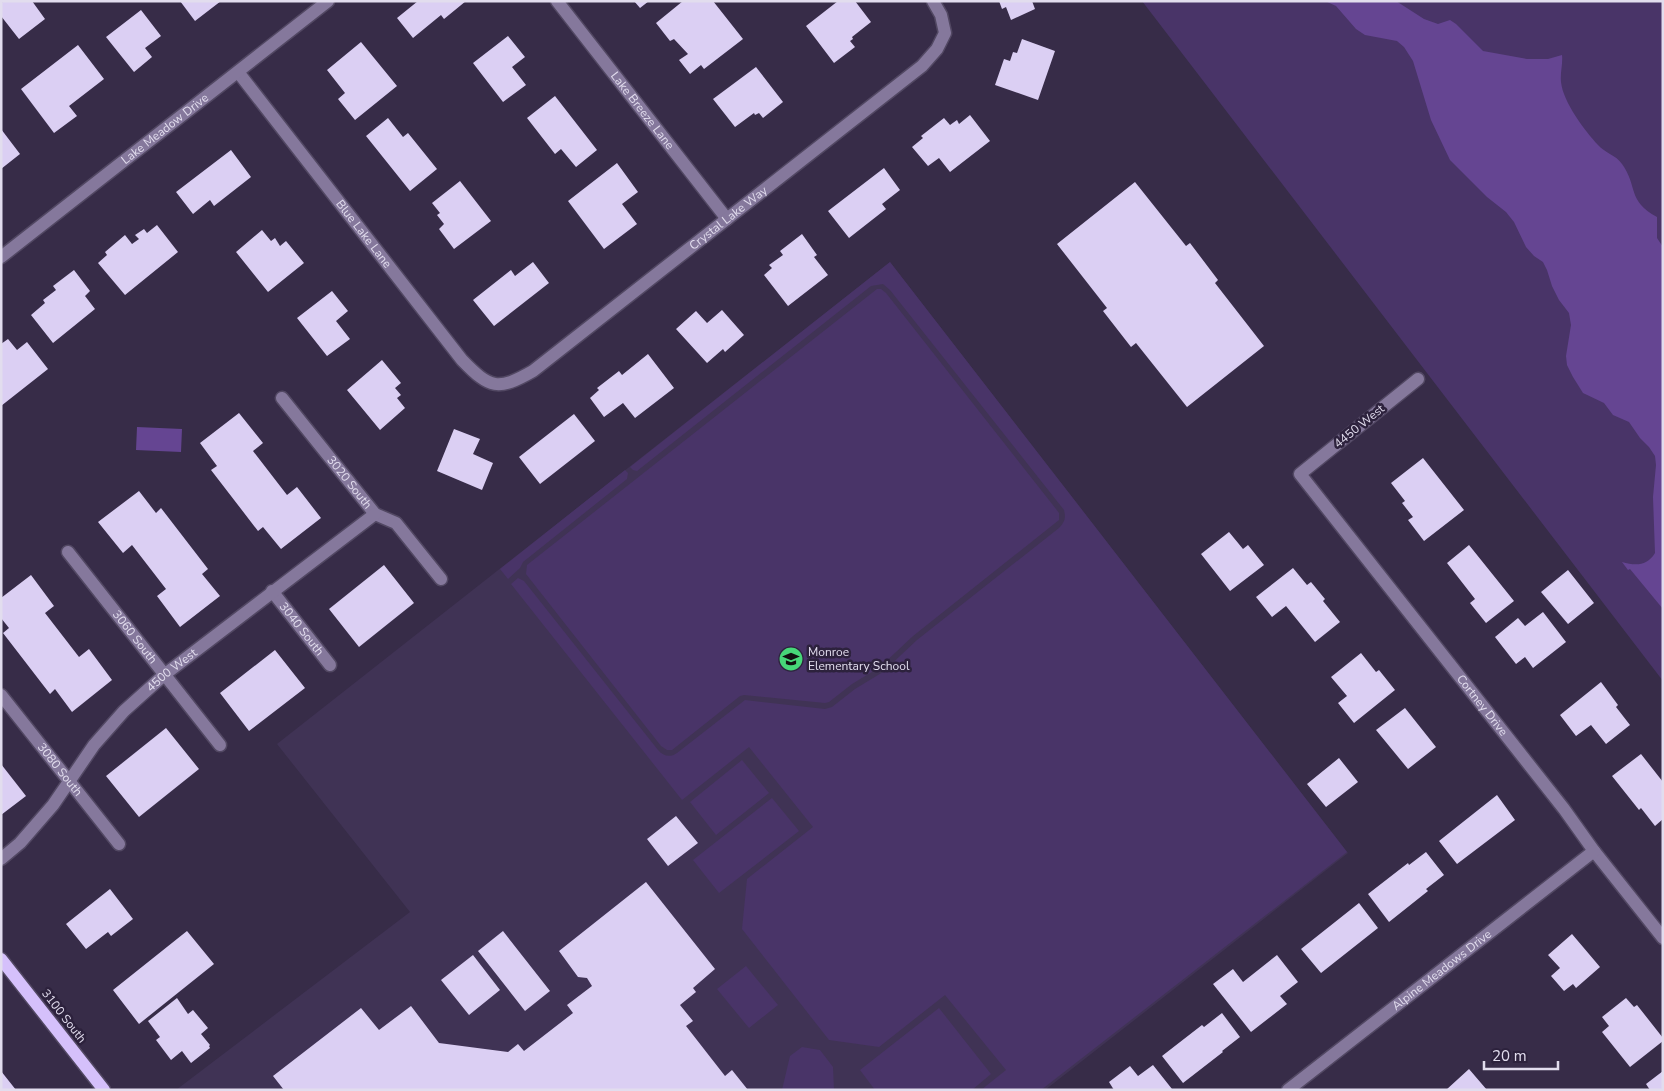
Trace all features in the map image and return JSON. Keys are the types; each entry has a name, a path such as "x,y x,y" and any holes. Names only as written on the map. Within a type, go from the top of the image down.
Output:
{"main road":[{"name":"3100 South","path":"1,959 104,1090"}],"street":[{"name":"Lake Meadow Drive","path":"1,257 328,1"},
{"name":"Lake Breeze Lane","path":"557,1 727,219"},
{"name":"Crystal Lake Way","path":"498,386 514,382 533,371 922,66 937,49 946,32 941,15 933,1"},
{"name":"Blue Lake Lane","path":"238,72 462,360 480,378 498,386"},
{"name":"4450 West","path":"1300,474 1418,379"},
{"name":"3020 South","path":"282,398 375,514 396,523 441,579"},
{"name":"Cortney Drive","path":"1300,474 1564,809 1594,851 1663,938"},
{"name":"4500 West","path":"1,859 20,843 53,805 94,745 124,711 164,675 375,514"},
{"name":"3060 South","path":"68,552 220,745"},
{"name":"3040 South","path":"272,591 330,665"},
{"name":"3080 South","path":"1,694 119,844"},
{"name":"Alpine Meadows Drive","path":"1291,1089 1594,851"}],"shaded area":[{"path":"1142,1 1663,1 1663,681"},
{"path":"1325,1 1396,1 1424,19 1438,24 1450,20 1483,51 1527,59 1548,59 1562,55 1561,82 1570,107 1598,145 1617,158 1622,164 1637,199 1641,205 1657,217 1657,238 1663,247 1663,609 1622,562 1632,564 1645,563 1655,553 1653,497 1655,456 1629,422 1613,415 1604,403 1583,393 1573,377 1567,365 1566,356 1571,325 1569,313 1559,300 1543,262 1526,247 1514,222 1506,212 1487,197 1450,160 1431,120 1413,61 1404,47 1397,41 1365,35 1356,29 1336,6"},
{"name":"Monroe Elementary School","path":"890,262 1348,853 1045,1090 176,1090 410,912 277,744"},
{"path":"890,262 1347,852 1041,1090 981,1090 1006,1070 945,995 879,1047 829,1040 742,929 747,879 813,827 749,747 682,800 511,584 518,578 524,581 658,750 662,754 669,756 677,753 745,700 825,709 832,707 855,689 883,672 917,640 1059,528 1063,524 1064,510 890,290 883,284 871,286 637,471 630,467"},
{"path":"877,289 881,289 886,293 1056,509 1059,513 1059,520 913,636 880,667 852,684 829,702 740,696 672,750 667,750 661,746 526,574 527,565"},
{"path":"137,427 182,429 181,452 136,450"},
{"path":"625,470 628,473 627,479 523,562 520,568 508,579 500,569"},
{"path":"742,760 769,793 716,835 690,802"},
{"path":"772,798 799,831 719,893 693,860"},
{"path":"746,966 778,1005 749,1028 717,989"},
{"path":"939,1008 991,1074 972,1090 875,1090 860,1070"},
{"path":"802,1047 820,1050 833,1067 834,1090 782,1090 790,1056"}],"building":[{"path":"4,1 32,1 45,19 19,39 1,16 1,3"},
{"path":"180,1 221,1 195,21"},
{"path":"418,1 466,1 444,19 441,15 413,38 397,18"},
{"path":"634,1 649,1 640,8"},
{"path":"683,1 713,1 743,39 704,69 701,65 690,74 679,60 688,54 674,39 670,41 656,23"},
{"path":"838,1 855,1 871,22 852,37 853,39 850,41 855,47 834,63 806,26"},
{"path":"999,1 1032,1 1035,9 1011,20 1006,7 1002,9"},
{"path":"141,10 161,36 145,48 152,57 134,72 106,37"},
{"path":"508,36 525,57 512,67 526,85 503,102 473,63"},
{"path":"1022,39 1055,51 1038,100 995,85 1004,59 1010,61 1013,52 1017,53"},
{"path":"361,42 397,86 355,120 338,99 345,93 327,70"},
{"path":"78,45 104,79 69,106 77,116 54,133 21,89"},
{"path":"756,67 783,102 763,118 759,113 755,115 754,113 735,127 713,99"},
{"path":"555,96 597,150 576,167 561,149 555,154 527,118"},
{"path":"970,115 990,141 950,172 939,158 928,166 912,147 923,138 921,136 944,118 950,125 957,120 959,124"},
{"path":"388,118 403,137 408,133 437,169 410,191 366,136"},
{"path":"1,129 20,154 1,169"},
{"path":"231,150 251,177 214,206 210,200 193,214 176,192"},
{"path":"617,163 638,192 622,204 637,224 604,249 568,201"},
{"path":"884,168 900,190 882,204 886,209 849,238 828,211"},
{"path":"460,181 491,221 454,249 439,229 444,224 437,215 440,213 432,203"},
{"path":"1135,182 1186,246 1190,243 1218,280 1215,283 1264,346 1187,407 1136,343 1131,347 1103,311 1107,308 1057,244"},
{"path":"157,225 178,252 125,295 98,263 107,255 105,252 125,235 132,244 139,239 135,235 144,229 147,233"},
{"path":"262,230 271,241 275,238 280,246 286,241 304,263 268,292 236,252"},
{"path":"802,234 817,255 814,257 828,275 788,306 764,275 772,268 769,265 783,255 780,251"},
{"path":"533,262 549,283 494,326 473,300 511,270 515,276"},
{"path":"74,270 90,291 85,296 95,309 53,343 31,315 45,303 43,300 56,290 53,286"},
{"path":"332,291 348,311 336,321 350,339 327,356 297,318"},
{"path":"722,310 744,335 725,352 723,349 707,363 676,329 696,311 707,323"},
{"path":"8,339 17,350 27,342 48,369 1,406 1,344"},
{"path":"648,354 674,388 635,418 623,403 604,417 590,398 599,390 597,388 619,371 622,375"},
{"path":"382,360 401,383 395,388 401,395 397,398 405,408 380,430 347,390"},
{"path":"239,413 263,443 253,451 287,495 297,487 321,518 281,549 263,527 258,531 211,470 217,466 200,443"},
{"path":"574,414 595,441 540,484 519,457"},
{"path":"454,429 480,439 473,454 493,463 482,490 437,471"},
{"path":"1423,458 1464,510 1424,541 1408,520 1413,517 1402,503 1405,501 1391,483"},
{"path":"139,491 156,513 161,508 208,569 202,574 220,596 180,627 157,596 166,589 132,545 123,553 98,522"},
{"path":"1229,532 1243,549 1248,545 1264,565 1230,591 1201,554"},
{"path":"1469,545 1514,601 1486,623 1470,603 1475,599 1447,563"},
{"path":"384,565 414,603 359,647 329,609"},
{"path":"1293,568 1307,585 1311,582 1340,622 1315,642 1286,606 1272,617 1256,597"},
{"path":"1568,570 1594,603 1568,624 1541,592"},
{"path":"31,575 54,606 45,613 79,657 89,649 112,680 72,712 55,689 50,694 3,633 9,628 1,618 1,598"},
{"path":"1543,612 1566,642 1533,668 1525,657 1516,664 1495,637 1518,618 1525,626"},
{"path":"275,650 305,688 249,731 220,693"},
{"path":"1361,653 1376,672 1379,670 1395,690 1354,723 1338,703 1347,696 1331,677"},
{"path":"1601,682 1618,705 1616,707 1630,725 1606,744 1591,725 1576,736 1560,715"},
{"path":"1405,708 1436,747 1408,769 1376,730"},
{"path":"166,728 199,769 139,817 106,776"},
{"path":"1641,754 1663,782 1663,819 1655,826 1641,808 1639,810 1612,776"},
{"path":"1339,758 1358,782 1326,807 1307,784"},
{"path":"1,764 26,796 1,815"},
{"path":"1497,795 1515,820 1457,864 1439,841"},
{"path":"676,816 698,843 668,866 647,839"},
{"path":"1426,852 1444,875 1426,889 1428,891 1389,922 1368,894 1408,863 1409,865"},
{"path":"646,882 715,969 693,988 696,992 680,1005 693,1021 686,1026 725,1076 732,1070 748,1090 284,1090 273,1076 361,1008 379,1030 411,1006 439,1043 508,1052 518,1044 524,1051 573,1013 567,1005 592,986 587,978 578,977 559,951"},
{"path":"110,889 133,919 111,936 108,932 86,949 66,924"},
{"path":"1359,903 1378,928 1321,973 1301,949"},
{"path":"187,931 214,964 139,1024 113,990"},
{"path":"503,931 550,991 525,1011 478,951"},
{"path":"1572,934 1600,967 1576,988 1573,984 1564,991 1551,976 1560,968 1548,955"},
{"path":"473,955 500,990 469,1015 441,980"},
{"path":"1277,955 1298,982 1280,996 1287,1004 1251,1032 1213,984 1233,969 1243,982"},
{"path":"177,998 188,1014 193,1010 208,1028 201,1034 210,1045 210,1048 191,1063 182,1051 171,1060 156,1040 160,1037 148,1021"},
{"path":"1626,998 1634,1007 1637,1005 1663,1038 1663,1041 1630,1067 1602,1032 1609,1026 1602,1017"},
{"path":"1222,1013 1240,1037 1183,1083 1162,1056 1202,1025 1204,1027"},
{"path":"1153,1065 1171,1090 1114,1090 1109,1082 1130,1066 1138,1076"},
{"path":"1469,1069 1487,1090 1446,1090"},
{"path":"1,1071 16,1090 1,1090"},
{"path":"1663,1071 1663,1090 1650,1090 1646,1084"}],"place":[{"name":"Monroe Elementary School","path":"791,659"}]}
